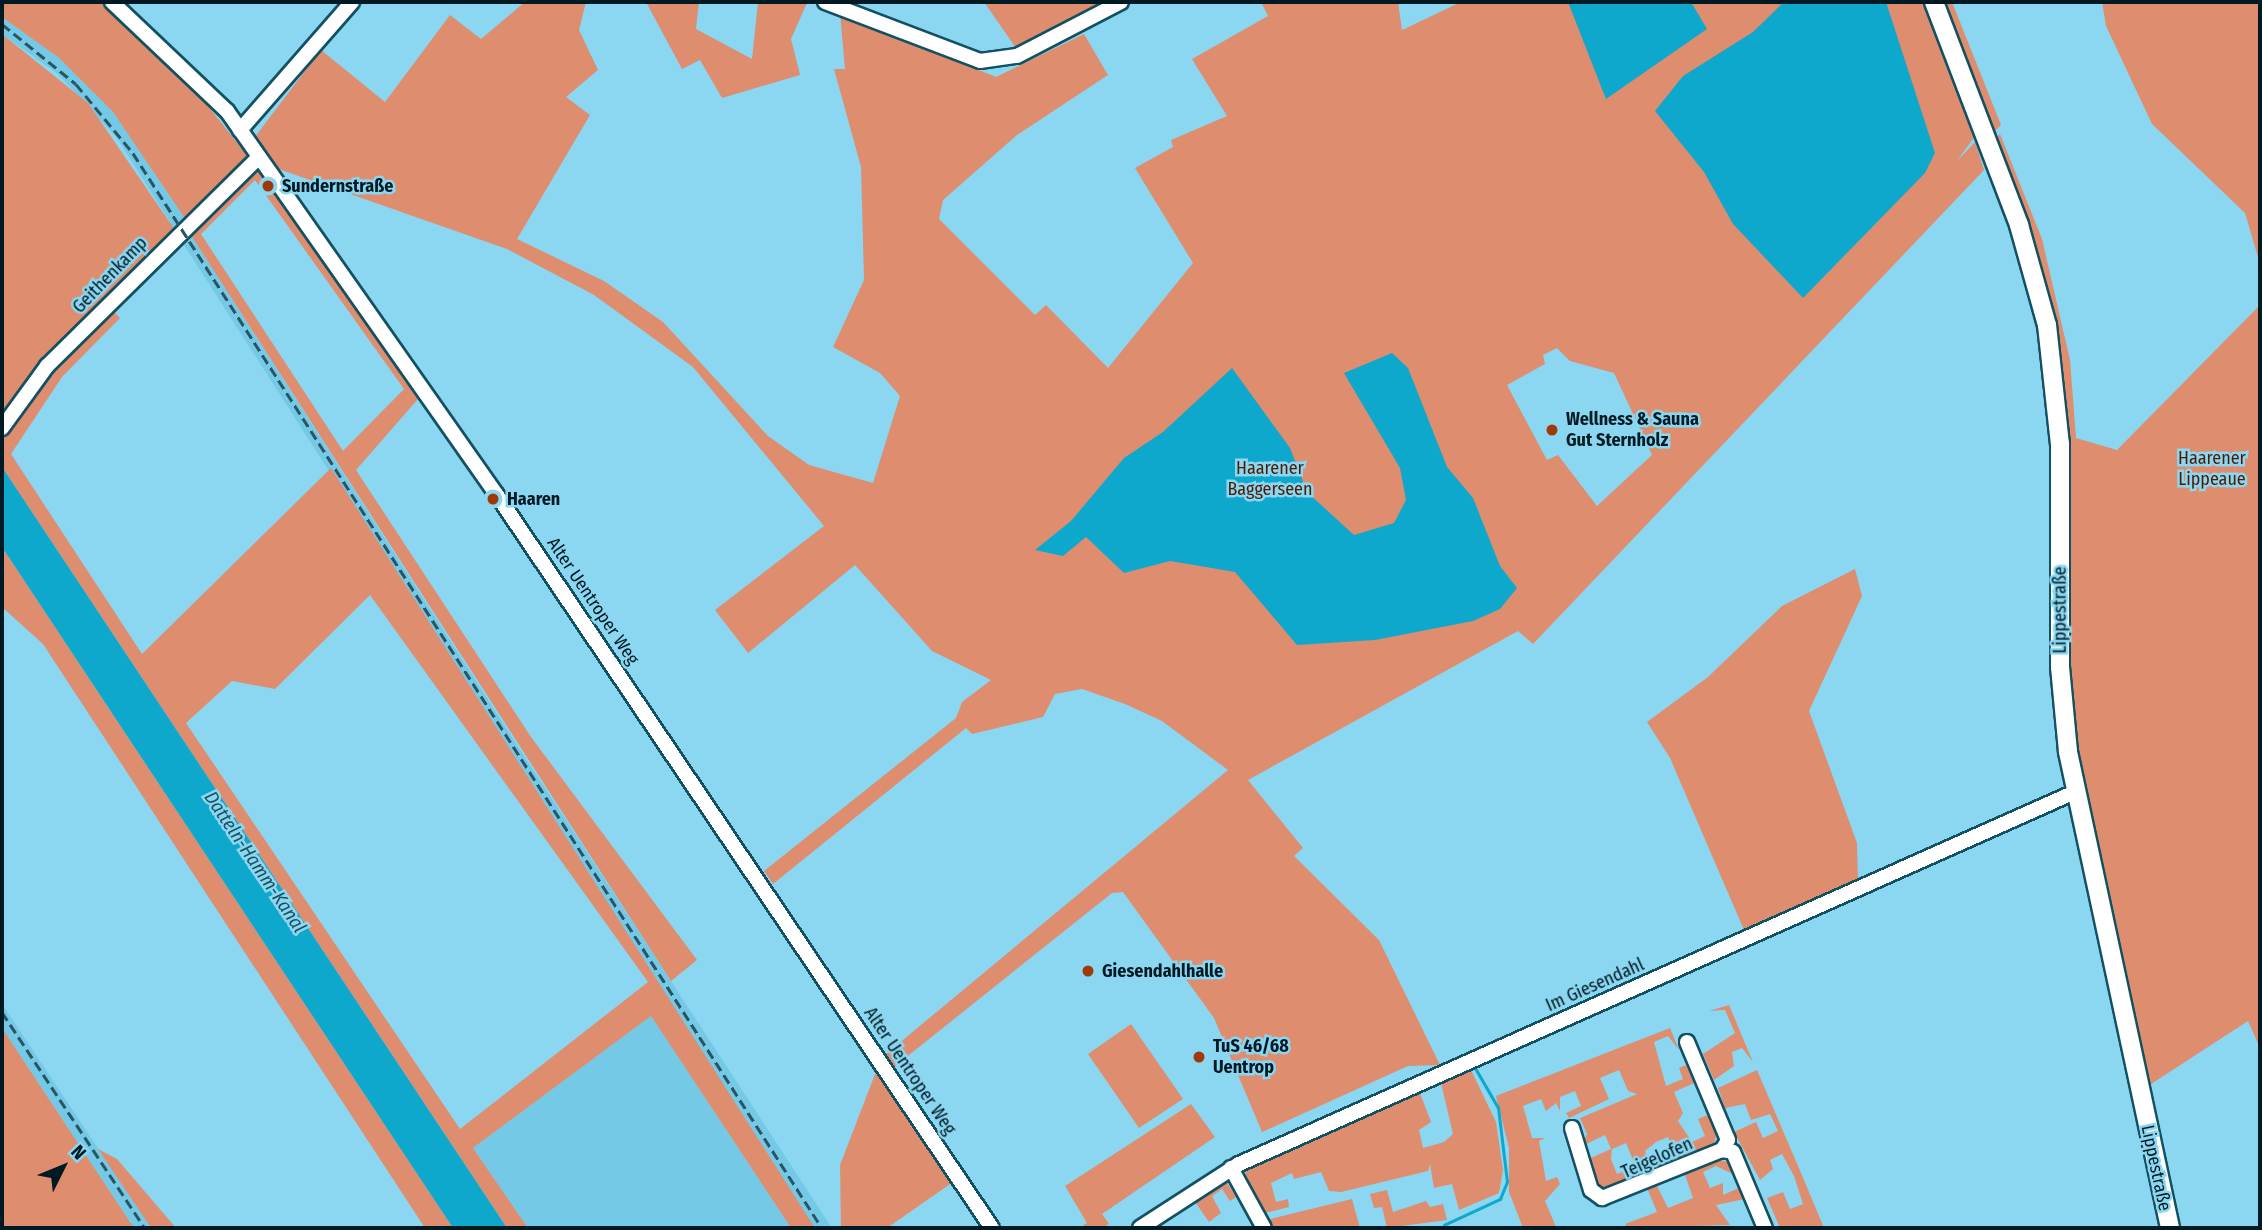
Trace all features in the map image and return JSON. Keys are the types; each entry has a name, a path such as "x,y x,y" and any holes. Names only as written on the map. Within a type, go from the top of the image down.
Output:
{"main road":[{"name":"Lippestraße","path":"1934,2 2019,225 2047,325 2060,444 2060,667 2075,792 2170,1228"}],"street":[{"name":"Alter Uentroper Weg","path":"112,2 215,97 240,130 497,495 992,1228"},
{"path":"240,130 352,2"},
{"path":"825,2 948,52 998,61 1121,2"},
{"name":"Geithenkamp","path":"2,428 47,366 258,158"},
{"name":"Im Giesendahl","path":"1140,1228 1231,1168 2075,792"},
{"path":"1687,1042 1728,1148 1765,1228"},
{"name":"Teigelofen","path":"1572,1128 1591,1191 1602,1198 1728,1148"},
{"path":"1231,1168 1264,1228"}],"shaded area":[{"path":"2,17 59,58 113,112 186,220 175,230 117,138 58,74 2,34"},
{"path":"187,229 517,745 832,1228 814,1228 179,237"},
{"path":"2,1004 151,1228 134,1228 2,1028"},
{"path":"651,1016 791,1228 528,1228 473,1148"}],"green space":[{"path":"2,2 102,2 193,87 250,159 186,220 113,112 59,58 2,17"},
{"name":"Haarener Baggerseen","path":"525,2 586,2 579,30 598,70 566,97 590,115 517,239 604,281 663,322 768,436 809,465 873,483 900,396 880,373 833,347 864,280 861,167 834,69 845,69 840,13 996,77 1084,34 1108,75 1017,135 943,200 939,219 1035,315 1046,305 1108,368 1193,263 1135,168 1173,147 1171,140 1227,116 1192,59 1268,16 1261,2 1398,2 1402,30 1461,2 1926,2 1976,135 1956,162 1975,142 1984,170 1533,644 1518,631 1248,780 1303,848 1294,856 1379,940 1440,1065 1408,1066 1262,1132 1214,1018 1123,892 1112,893 894,1067 886,1054 1228,770 1162,721 1125,704 1082,689 1055,694 1043,717 972,734 966,728 773,884 764,871 956,718 962,702 991,680 932,651 855,565 748,653 715,610 824,526 693,367 594,295 507,249 273,167 254,138 321,50 385,102 450,15 481,39","holes":["1557,348 1570,361 1614,373 1652,455 1597,506 1558,455 1547,460 1507,385 1545,364 1543,355"]},
{"path":"646,2 699,2 696,29 752,59 758,2 807,3 791,39 800,75 722,98 700,60 682,69"},
{"path":"984,2 1102,2 1016,48"},
{"path":"1940,2 1952,2 2001,125 1989,137"},
{"path":"2102,2 2260,2 2260,264 2245,213 2152,124 2106,26"},
{"path":"2,34 88,103 175,230 107,305 120,318 62,377 11,454 142,654 331,468 815,1228 791,1228 651,1016 473,1148 528,1228 507,1228 2,467","holes":["370,595 648,982 460,1129 186,723 232,681 275,689"]},
{"name":"Haarener Lippeaue","path":"2000,134 2042,239 2070,360 2076,438 2117,450 2260,305 2260,1048 2248,1021 2148,1086 2081,797 2067,649 2063,403 1991,143"},
{"path":"256,167 418,399 356,470 531,737 697,960 671,981 187,229","holes":["255,180 404,389 343,451 201,234"]},
{"path":"2,547 453,1228 425,1228 43,644 2,607"},
{"path":"1855,569 1862,596 1809,711 1857,843 1858,881 1747,937 1670,758 1647,722 1708,677 1782,606"},
{"path":"1729,1005 1753,1062 1742,1048 1732,1052 1734,1066 1714,1080 1703,1054 1735,1033 1725,1010 1709,1011"},
{"path":"1131,1024 1183,1099 1139,1128 1088,1054"},
{"path":"2,1028 134,1228 2,1228"},
{"path":"1670,1028 1679,1050 1668,1036 1654,1042 1666,1086 1683,1079 1679,1068 1686,1065 1694,1083 1674,1092 1683,1113 1678,1121 1692,1142 1705,1136 1698,1119 1710,1114 1717,1133 1713,1147 1678,1162 1668,1137 1645,1151 1651,1167 1666,1161 1669,1166 1640,1177 1626,1143 1612,1149 1611,1159 1617,1174 1628,1170 1633,1181 1605,1189 1595,1183 1586,1160 1611,1149 1605,1135 1582,1146 1587,1134 1580,1118 1637,1094 1628,1091 1619,1070 1600,1078 1609,1099 1569,1118 1566,1113 1581,1106 1575,1091 1560,1097 1560,1111 1556,1103 1546,1111 1541,1099 1523,1106 1532,1138 1545,1138 1539,1141 1546,1181 1557,1177 1560,1184 1545,1201 1556,1227 1523,1228 1509,1192 1509,1148 1496,1096"},
{"path":"877,1069 953,1182 887,1228 841,1228 840,1165"},
{"path":"1471,1070 1496,1122 1503,1170 1499,1193 1459,1210 1452,1184 1434,1188 1430,1164 1428,1171 1341,1192 1329,1191 1321,1172 1294,1179 1292,1173 1271,1183 1276,1202 1288,1199 1289,1207 1261,1214 1245,1181 1246,1170 1420,1093 1431,1122 1419,1130 1423,1148 1444,1142 1453,1134 1441,1083"},
{"path":"1757,1070 1824,1228 1780,1228 1767,1198 1783,1192 1790,1209 1803,1204 1794,1176 1782,1154 1770,1160 1773,1169 1760,1180 1734,1132 1756,1122 1763,1138 1778,1131 1770,1114 1751,1120 1745,1104 1725,1108 1718,1088"},
{"path":"1191,1104 1215,1137 1102,1214 1109,1224 1103,1228 1080,1228 1087,1223 1065,1186"},
{"path":"98,1149 117,1159 176,1228 151,1228"},
{"path":"1715,1159 1728,1162 1735,1175 1716,1166 1703,1172 1710,1188 1723,1183 1723,1195 1741,1187 1745,1199 1716,1205 1730,1225 1627,1228 1625,1224 1657,1212 1647,1188 1656,1184 1668,1208 1693,1198 1684,1172"},
{"path":"1225,1180 1236,1197 1230,1201 1222,1189 1212,1196 1221,1213 1209,1222 1193,1199"},
{"path":"1387,1190 1393,1212 1426,1201 1430,1207 1443,1204 1447,1220 1387,1228 1382,1207 1374,1208 1370,1194"},
{"path":"1352,1199 1360,1228 1270,1228 1266,1220"}],"water":[{"path":"1568,2 1691,2 1707,29 1606,99"},
{"path":"1784,2 1886,2 1935,153 1925,173 1803,298 1733,224 1704,172 1655,111 1683,76 1753,32"},
{"path":"1392,353 1408,368 1447,467 1473,498 1500,566 1517,588 1500,609 1473,621 1375,640 1297,645 1235,572 1170,561 1124,573 1086,537 1063,556 1035,550 1071,521 1124,458 1163,432 1232,368 1290,448 1307,492 1354,535 1394,523 1406,500 1400,468 1344,373"},
{"name":"Datteln-Hamm-Kanal","path":"2,467 507,1228 453,1228 2,547"}],"waterway":[{"path":"1444,1225 1500,1199 1507,1182 1498,1108 1476,1070"}],"railway":[{"path":"2,24 76,84 133,153 822,1228"},
{"path":"2,1012 145,1228"}],"place":[{"name":"Sundernstraße","path":"268,186"},
{"name":"Wellness & Sauna Gut Sternholz","path":"1552,430"},
{"name":"Haaren","path":"493,499"},
{"name":"Giesendahlhalle","path":"1088,971"},
{"name":"TuS 46/68 Uentrop","path":"1199,1057"}]}
